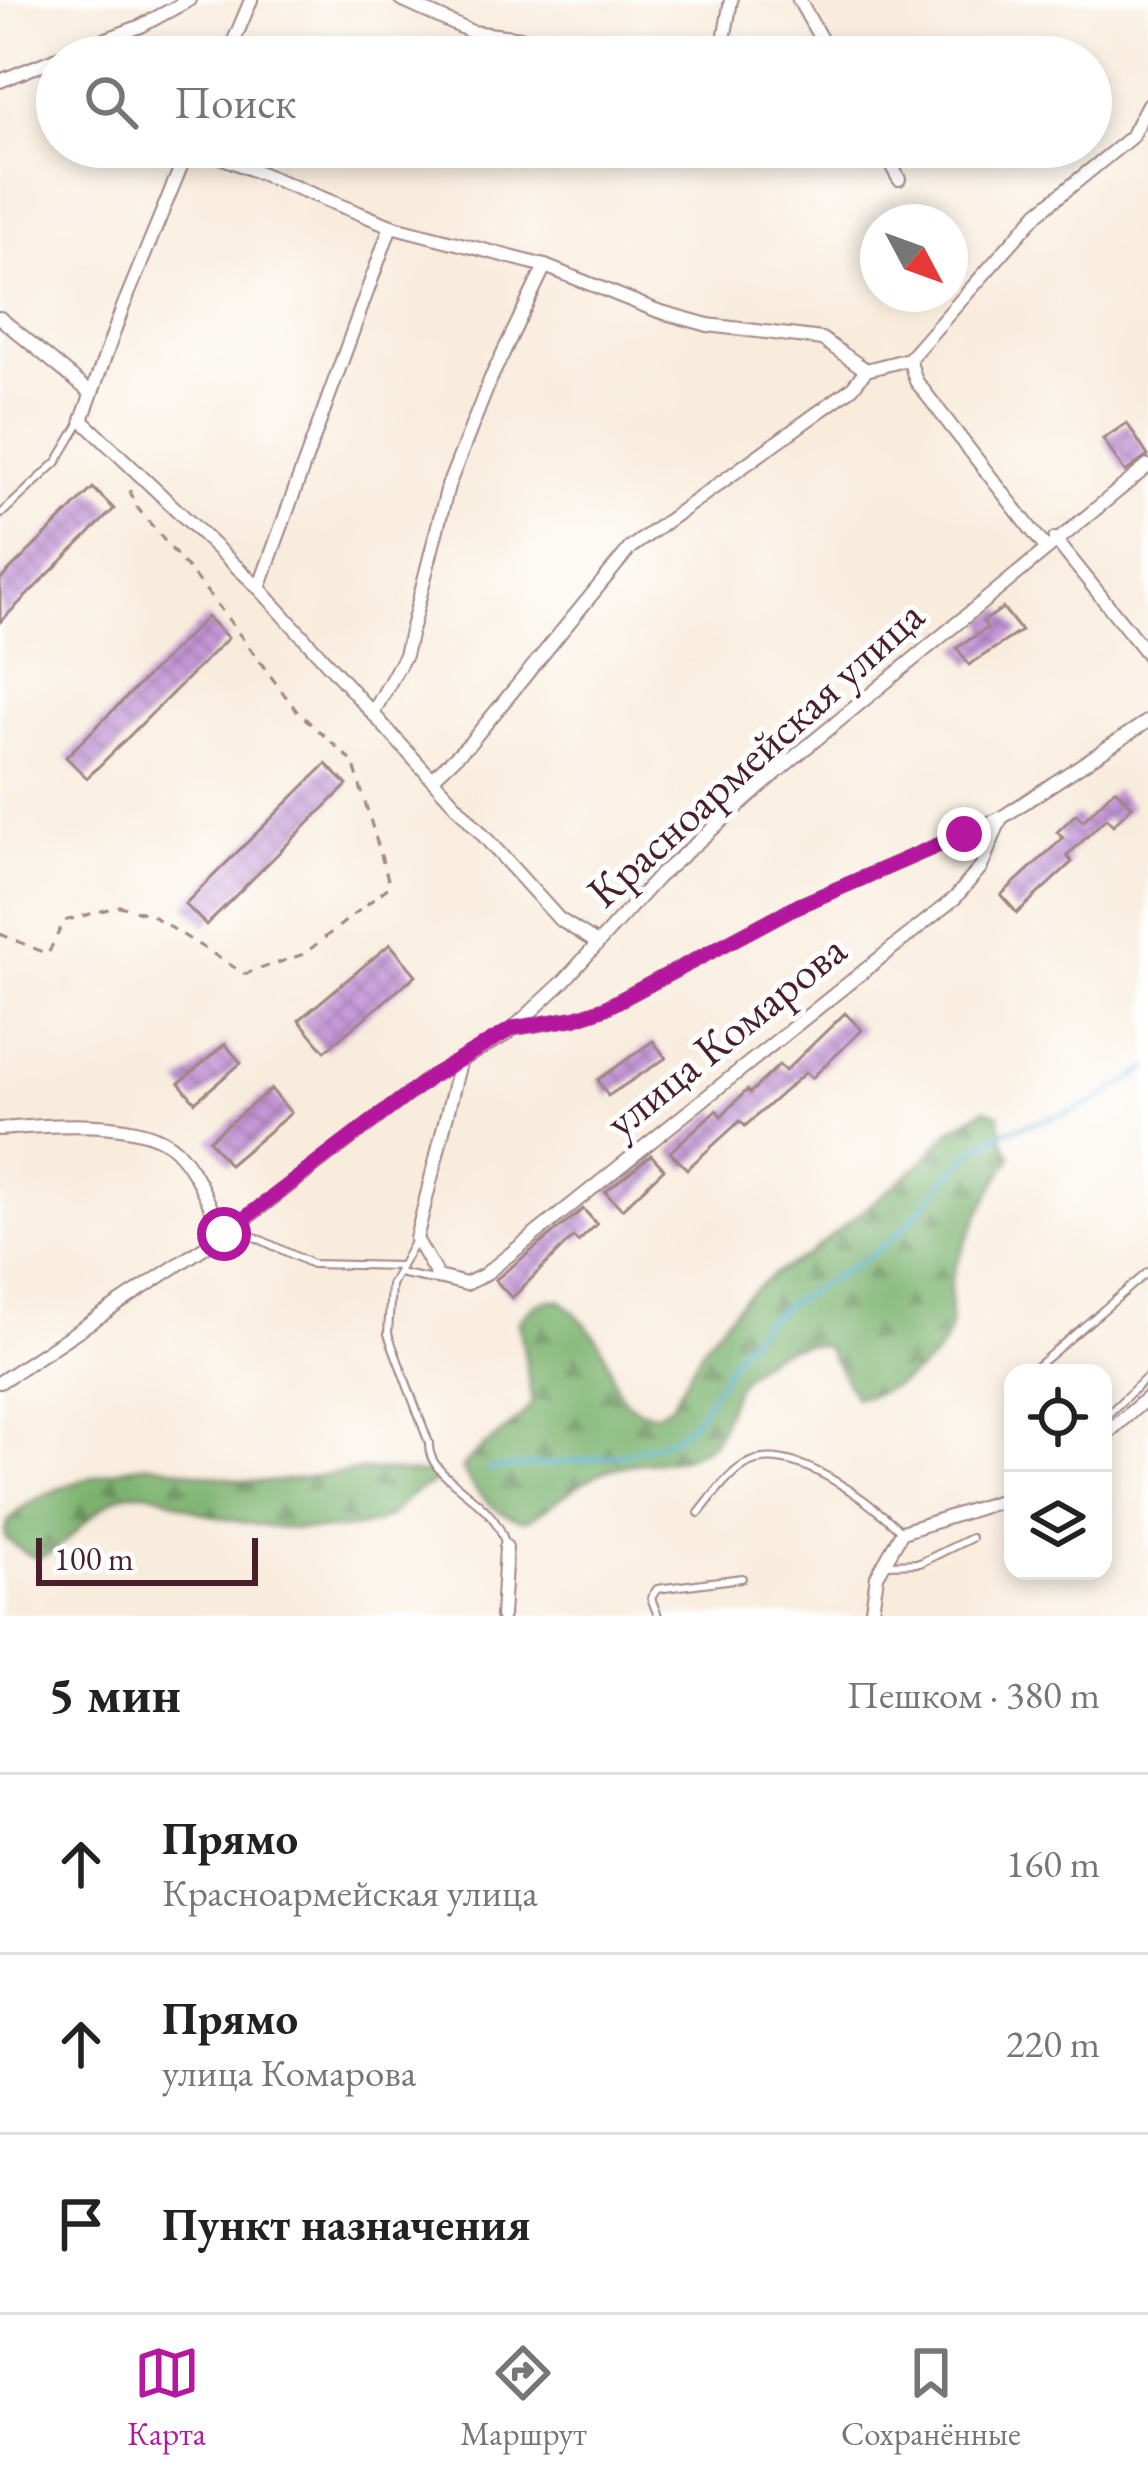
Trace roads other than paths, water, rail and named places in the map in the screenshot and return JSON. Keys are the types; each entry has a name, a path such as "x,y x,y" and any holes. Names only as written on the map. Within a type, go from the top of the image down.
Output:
{"street":[{"path":"115,36 189,0"},
{"path":"236,36 251,0"},
{"path":"401,0 472,32 505,36"},
{"path":"725,36 731,0"},
{"path":"799,0 819,36"},
{"path":"0,81 36,66"},
{"path":"1112,152 1130,137 1148,104"},
{"path":"183,168 82,420 259,588 559,919 597,943"},
{"path":"245,168 391,226 545,266 708,325 822,339 866,370"},
{"path":"893,168 899,179"},
{"path":"432,778 470,743 630,548 852,388 866,370 909,359 1038,213 1092,168"},
{"path":"259,588 391,226"},
{"path":"373,713 405,655 448,486 491,378 545,266"},
{"path":"0,318 92,393"},
{"path":"909,359 916,381 1148,655"},
{"name":"Красноармейская улица","path":"0,1382 229,1230 401,1097 513,1028 675,862 1050,543 1148,466"},
{"name":"улица Комарова","path":"513,1028 605,1008 791,909 1001,818 1148,722"},
{"name":"улица Комарова","path":"448,1282 466,1284 484,1275 955,898 981,867 1001,818"},
{"path":"448,1282 439,1277 416,1239 460,1062"},
{"path":"0,1130 62,1126 148,1132 179,1152 229,1230"},
{"path":"1112,1429 1148,1397"},
{"path":"871,1616 877,1576 902,1532 1004,1500"},
{"path":"502,1616 506,1546"}],"lane":[{"path":"0,515 57,462 82,420"},
{"path":"229,1230 312,1264 399,1269 448,1282"},
{"path":"416,1239 387,1299 388,1334 429,1443 429,1455 441,1472 502,1526 506,1546"},
{"path":"1039,1364 1148,1272"},
{"path":"1112,1410 1148,1376"},
{"path":"699,1513 744,1465 766,1458 812,1468 872,1504 902,1532"},
{"path":"884,1564 920,1563 971,1538"},
{"path":"658,1616 651,1598 657,1588 742,1578"}],"waterway":[{"path":"489,1470 619,1454 675,1436 698,1415 756,1329 895,1236 976,1149 1010,1130 1089,1104 1148,1069"}]}
